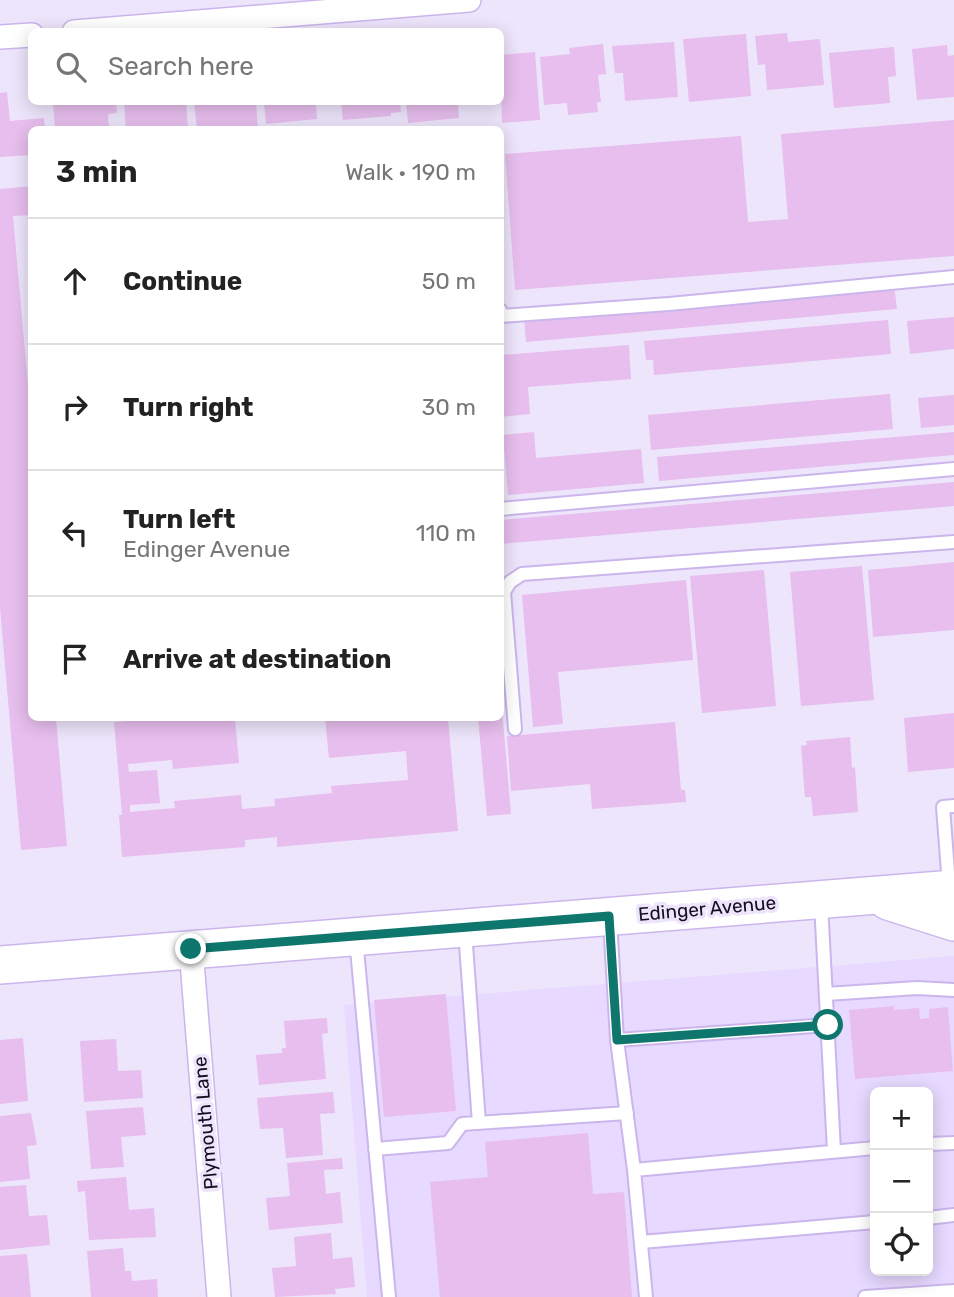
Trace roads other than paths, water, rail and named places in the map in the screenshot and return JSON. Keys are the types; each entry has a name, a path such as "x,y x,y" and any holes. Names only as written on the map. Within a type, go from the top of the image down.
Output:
{"main road":[{"name":"Edinger Avenue","path":"0,965 871,895 952,900"}],"street":[{"path":"123,28 468,0"},
{"path":"0,37 28,35"},
{"name":"Plymouth Lane","path":"191,949 219,1297"}],"lane":[{"path":"504,316 669,304 954,277"},
{"path":"504,509 954,469"},
{"path":"515,729 504,592 510,582 522,574 954,542"},
{"path":"952,900 943,807 954,806"},
{"path":"821,899 834,1151"},
{"path":"609,916 617,1040 634,1170 646,1297"},
{"path":"465,928 479,1123"},
{"path":"355,936 389,1297"},
{"path":"826,994 917,988 954,990"},
{"path":"617,1040 828,1025"},
{"path":"375,1149 447,1143 462,1124 627,1113"},
{"path":"933,1144 954,1143"},
{"path":"634,1170 870,1148"},
{"path":"933,1217 954,1215"},
{"path":"641,1242 870,1222"},
{"path":"864,1297 954,1291"}]}
